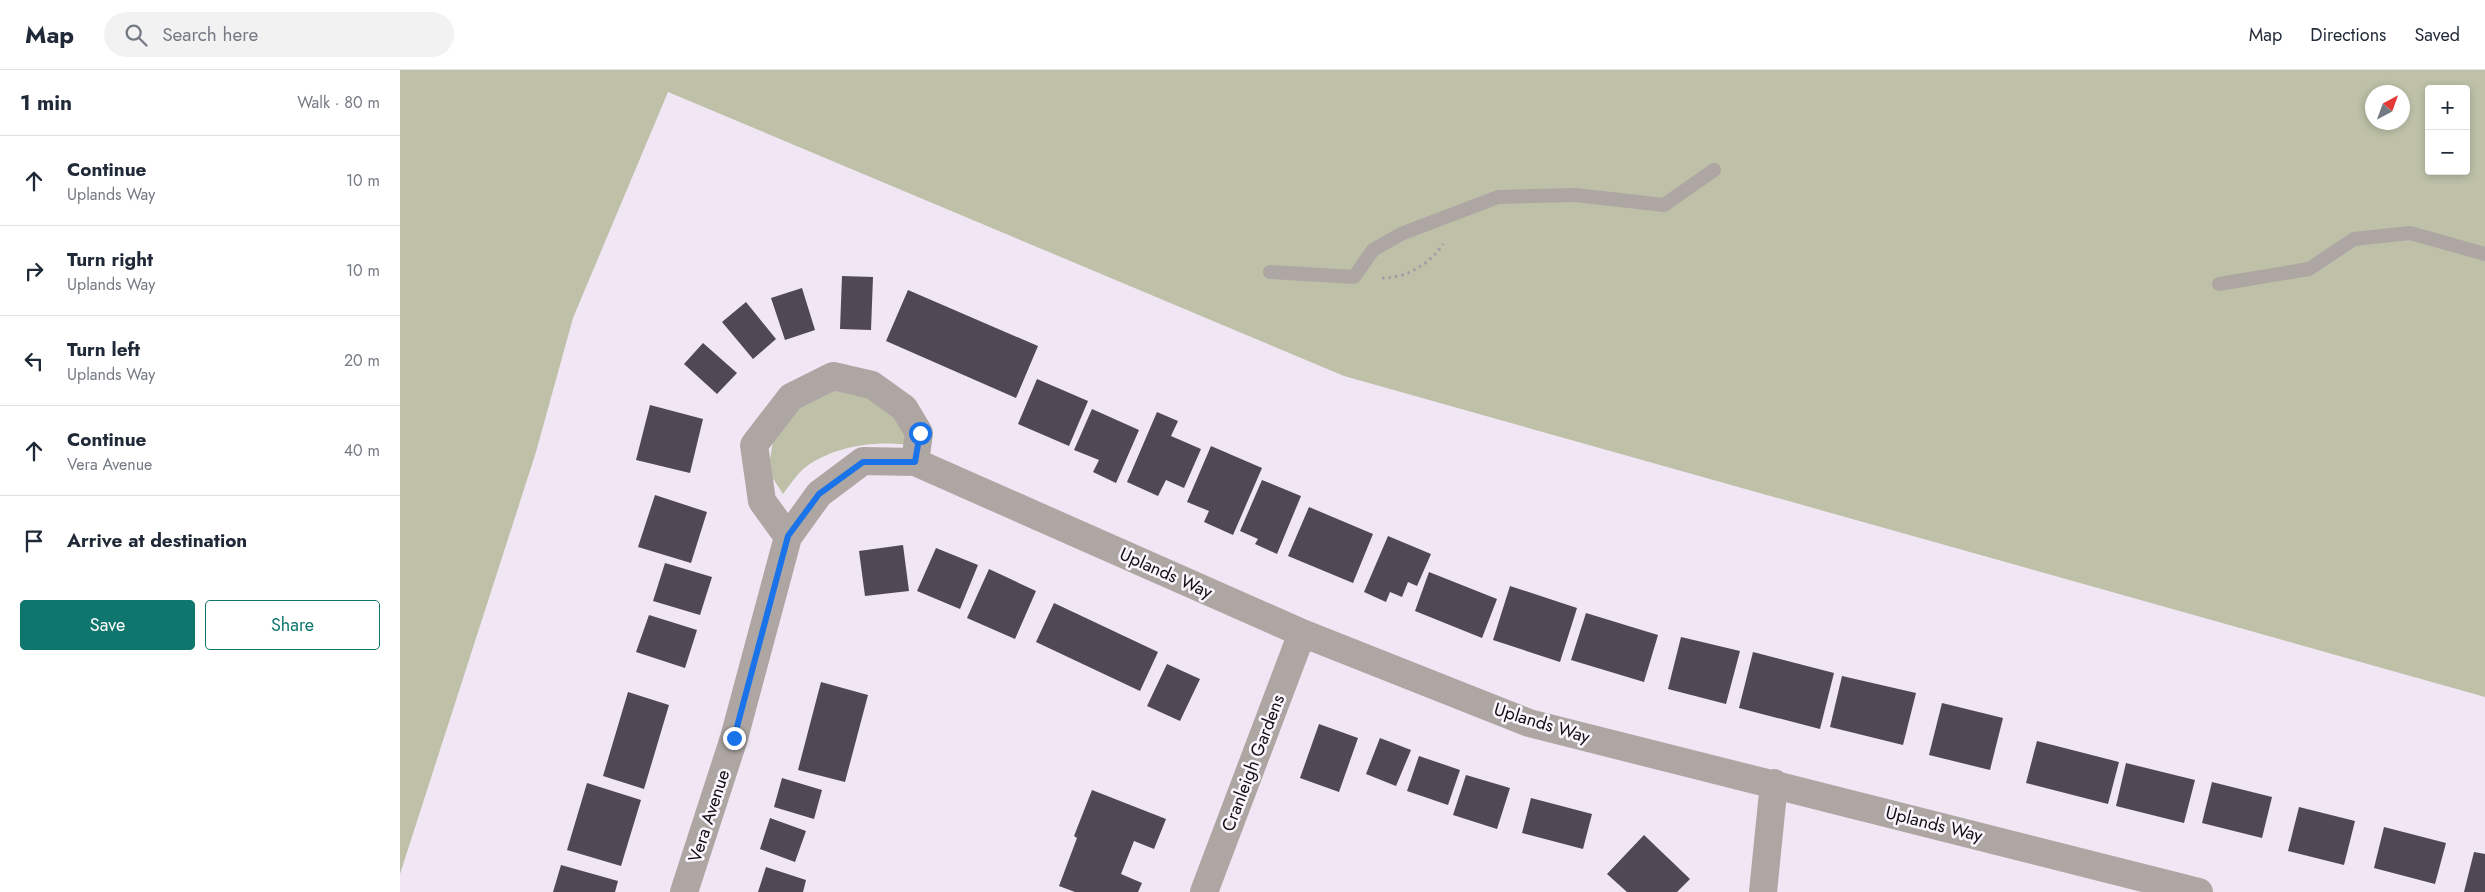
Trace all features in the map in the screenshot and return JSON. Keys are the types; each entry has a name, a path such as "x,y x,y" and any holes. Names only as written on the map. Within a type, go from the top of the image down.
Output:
{"street":[{"path":"788,536 762,501 754,445 791,397 833,376 872,385 904,408 920,433 915,462"},
{"name":"Uplands Way","path":"788,536 819,494 863,462 915,462 1302,633 1529,722 2199,892"},
{"name":"Vera Avenue","path":"684,892 734,738 788,536"},
{"name":"Cranleigh Gardens","path":"1204,892 1302,633"},
{"path":"1763,892 1774,783"}],"lane":[{"path":"1270,272 1354,277 1373,250 1401,234 1498,197 1575,195 1664,205 1714,170"},
{"path":"2219,284 2309,269 2354,239 2410,233 2485,254"}],"path":[{"path":"1354,277 1387,278 1420,268 1434,257 1445,240 1448,216"}],"green space":[{"path":"400,70 2485,70 2485,697 1344,376 668,92 573,318 536,452 400,874"},
{"path":"831,389 882,400 900,416 908,445 867,445 852,447 825,456 802,470 783,494 772,477 770,460 773,440 793,410"}],"building":[{"path":"842,276 873,277 871,330 840,329"},
{"path":"802,288 815,330 785,340 771,298"},
{"path":"908,290 1038,346 1016,398 886,341"},
{"path":"746,302 776,339 753,359 722,322"},
{"path":"703,343 737,373 717,394 684,364"},
{"path":"1037,379 1088,401 1069,446 1018,424"},
{"path":"650,405 703,419 690,473 636,460"},
{"path":"1092,409 1139,430 1116,483 1093,472 1099,460 1074,450"},
{"path":"1157,412 1178,421 1171,436 1201,449 1184,488 1166,480 1158,496 1127,482"},
{"path":"1211,446 1262,468 1233,535 1204,522 1209,511 1187,502"},
{"path":"1262,480 1301,496 1277,554 1255,544 1258,539 1240,531"},
{"path":"655,495 707,512 691,563 638,547"},
{"path":"1309,507 1373,534 1353,583 1288,556"},
{"path":"1388,536 1431,554 1417,586 1408,582 1402,597 1390,592 1386,602 1364,592"},
{"path":"903,545 909,591 865,596 859,551"},
{"path":"936,548 978,565 960,609 917,591"},
{"path":"665,563 712,577 700,615 653,601"},
{"path":"989,569 1036,591 1015,639 967,618"},
{"path":"1429,572 1497,599 1482,638 1415,611"},
{"path":"1510,586 1577,608 1560,662 1493,640"},
{"path":"1054,603 1158,652 1140,691 1036,642"},
{"path":"1586,613 1658,635 1644,682 1571,660"},
{"path":"649,615 697,630 685,668 636,652"},
{"path":"1681,637 1740,651 1726,704 1668,689"},
{"path":"1753,652 1834,673 1820,729 1739,708"},
{"path":"1167,664 1200,679 1180,721 1147,706"},
{"path":"1842,676 1916,693 1903,745 1830,727"},
{"path":"821,682 868,695 845,782 798,770"},
{"path":"628,692 669,705 644,789 603,776"},
{"path":"1942,703 2003,718 1990,770 1929,755"},
{"path":"1319,724 1358,738 1339,792 1300,778"},
{"path":"1380,738 1411,750 1396,786 1366,774"},
{"path":"2037,741 2119,762 2108,804 2026,783"},
{"path":"1419,756 1460,770 1448,805 1407,791"},
{"path":"2126,763 2195,780 2184,823 2116,806"},
{"path":"1466,775 1510,788 1497,829 1453,815"},
{"path":"782,778 822,790 814,819 774,807"},
{"path":"2212,782 2272,797 2262,838 2202,823"},
{"path":"587,783 641,800 621,866 567,850"},
{"path":"1092,790 1166,819 1154,849 1134,841 1121,874 1142,883 1138,892 1075,892 1059,886 1077,838 1074,836"},
{"path":"1531,798 1592,814 1583,849 1522,833"},
{"path":"2299,807 2355,821 2344,865 2288,851"},
{"path":"770,818 806,831 795,862 760,849"},
{"path":"2384,827 2446,843 2435,884 2374,868"},
{"path":"1644,835 1690,879 1677,892 1627,892 1607,874"},
{"path":"2474,852 2485,854 2485,892 2464,892"},
{"path":"561,865 618,881 615,892 553,892"},
{"path":"766,867 806,880 803,892 758,892"}],"route":[{"path":"734,738 788,536 819,494 863,462 915,462 920,433"}]}
